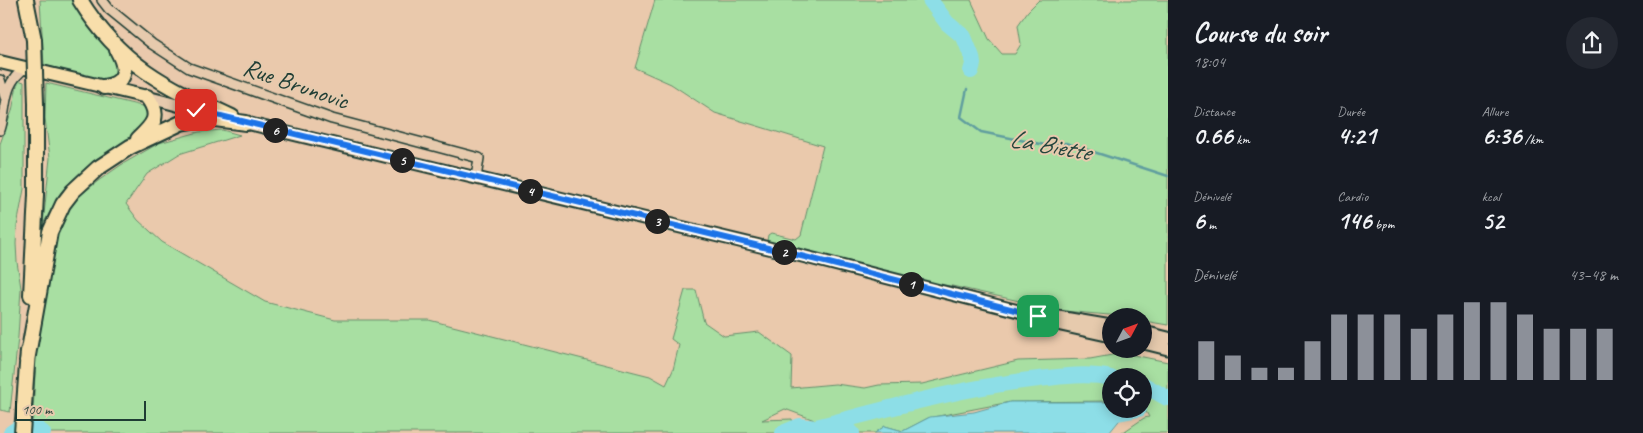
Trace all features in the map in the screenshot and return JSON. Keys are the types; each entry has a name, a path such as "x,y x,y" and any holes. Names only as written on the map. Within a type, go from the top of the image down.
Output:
{"highway":[{"path":"26,0 34,40"},
{"path":"22,433 36,195 33,0"},
{"path":"80,0 87,12 116,47 133,63 165,85 246,123"},
{"path":"104,87 119,83 122,78 123,62 116,47"},
{"path":"130,147 153,122 154,109 147,97"},
{"path":"27,360 50,232 63,204 81,182 98,168 130,147 181,123 201,119 246,123"}],"main road":[{"path":"0,62 805,257 1038,316 1058,317 1102,324"},
{"path":"1038,316 1050,322 1102,334"},
{"path":"1152,334 1168,338"},
{"path":"1152,346 1168,349"}],"street":[{"name":"Rue Brunovic","path":"102,0 109,9 152,44 189,68 332,119 479,158 476,178"},
{"path":"0,130 8,87 25,68"},
{"path":"0,80 6,102"}],"green space":[{"path":"40,0 74,0 100,39 117,57 120,68 111,82 44,65"},
{"path":"655,0 971,0 989,39 1002,54 1015,54 1021,44 1018,25 1039,0 1168,0 1168,325 1152,322 1152,308 1102,308 1102,314 1064,311 952,286 935,284 767,241 768,235 771,233 796,239 801,235 823,146 715,113 671,84 635,68"},
{"path":"18,80 24,82 24,189 17,226 17,262 21,288 10,412 0,410 0,144 12,111"},
{"path":"46,83 146,107 150,118 135,135 93,161 73,179 61,192 43,224 50,158 45,118"},
{"path":"222,130 240,135 179,154 147,174 126,204 138,220 162,242 265,302 335,320 429,320 650,376 666,385 673,370 679,345 671,339 685,290 696,290 704,322 724,336 759,332 792,356 791,388 835,384 865,388 879,385 922,384 1018,361 1090,359 1102,357 1148,358 1168,362 1168,433 1122,433 1144,418 1152,418 1152,368 1102,368 1102,401 1010,402 928,418 903,431 885,426 875,433 839,433 836,428 785,409 762,420 792,419 795,433 32,433 36,354 55,235 68,211 76,199 121,165 159,143 199,132"}],"water":[{"path":"1010,402 1102,402 1102,418 1121,418 1109,433 875,433 885,426 903,431 930,417 974,412"}],"waterway":[{"name":"La Biette","path":"930,0 947,23 964,37 972,57 971,71"},
{"name":"La Biette","path":"967,89 961,117 981,132 1045,145 1066,143 1168,176"},
{"path":"816,427 982,387 1066,376 1102,377"},
{"path":"1152,390 1167,398"},
{"path":"783,433 800,426 852,433"},
{"path":"11,433 20,427 39,430 43,433"}],"route":[{"path":"196,110 805,257 1038,316"}]}
